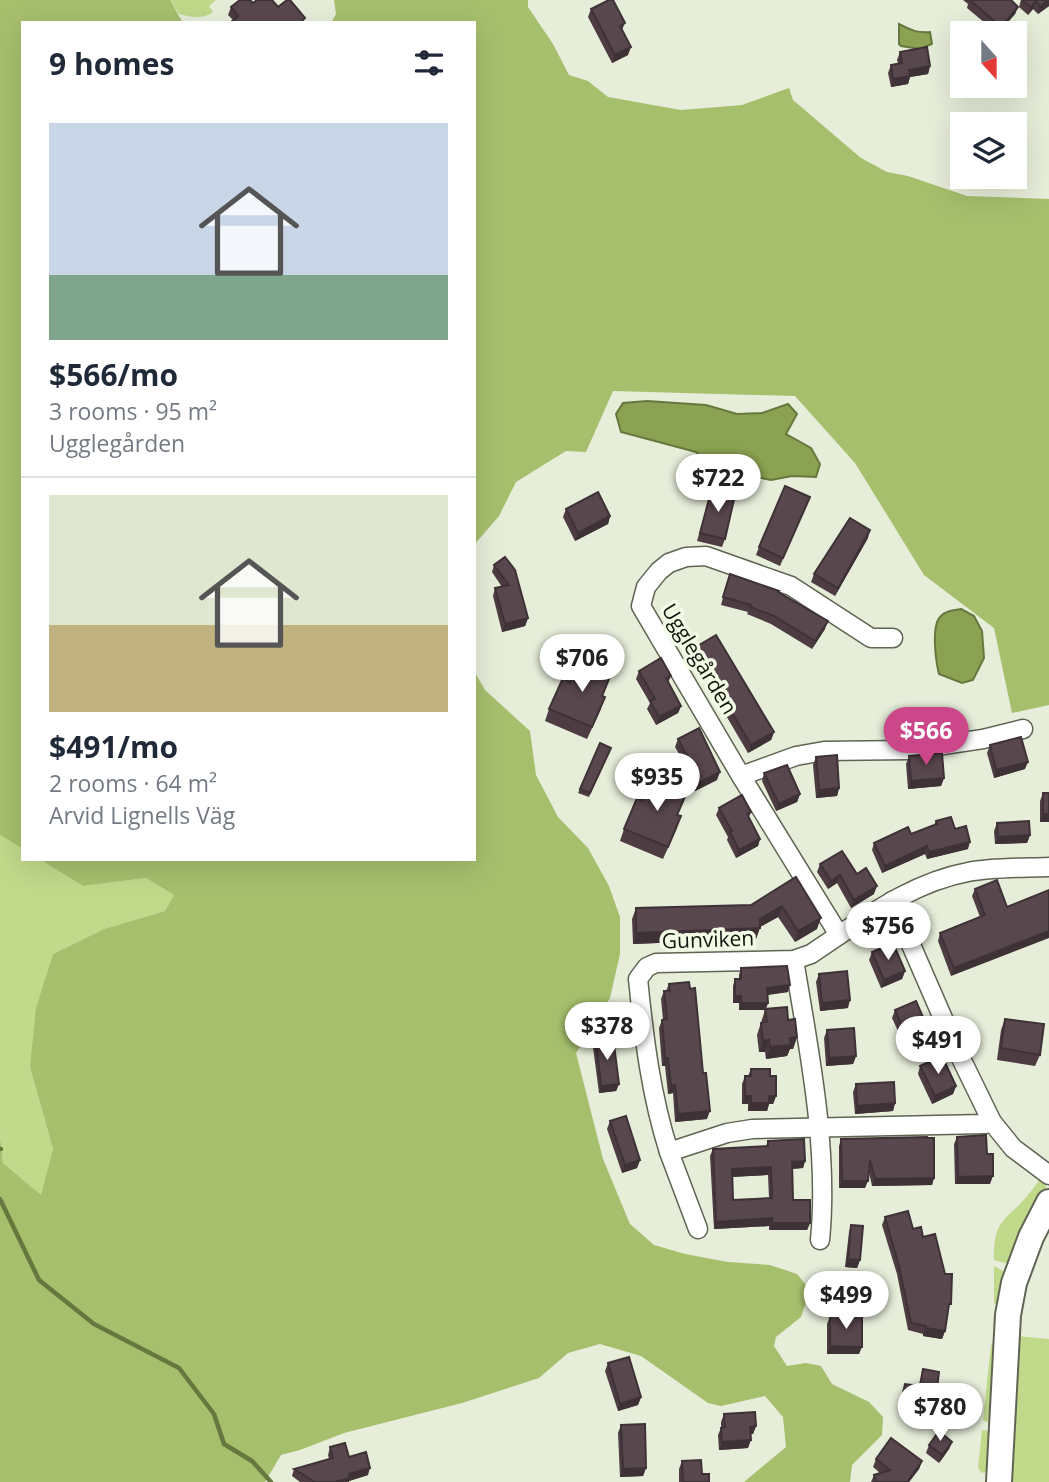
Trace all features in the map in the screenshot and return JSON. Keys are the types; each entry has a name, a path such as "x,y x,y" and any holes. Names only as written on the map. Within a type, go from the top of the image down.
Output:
{"street":[{"name":"Ugglegården","path":"839,935 641,606 646,587 669,563 686,557 706,556 791,586 871,638 893,638"},
{"path":"741,776 796,756 824,751 922,748 983,739 1023,729"},
{"path":"839,935 892,901 934,881 971,871 1049,867"},
{"path":"892,901 955,1046 992,1122 1013,1148 1049,1175"},
{"name":"Gunviken","path":"698,1229 669,1152 652,1087 638,979 647,967 656,964 794,960 818,950 839,935"},
{"path":"794,960 818,1126 823,1203 820,1240"},
{"path":"669,1152 727,1133 752,1129 992,1122"},
{"path":"999,1482 1008,1315 1012,1294 1031,1237 1049,1202"}],"shaded area":[{"path":"0,0 170,0 182,21 21,21 21,848 0,835"},
{"path":"170,0 216,0 209,6 213,12 197,17 179,14"},
{"path":"334,0 528,0 528,7 553,44 569,75 588,81 608,97 681,110 742,105 789,88 793,100 861,158 887,172 908,176 967,196 1049,199 1049,705 1012,713 994,628 924,575 855,463 795,396 613,391 586,452 566,451 516,482 499,516 476,543 476,21 332,21 336,14"},
{"path":"899,24 914,31 930,32 932,44 920,49 901,46"},
{"path":"647,401 706,405 737,414 762,413 788,404 797,414 786,434 811,448 820,464 816,477 792,476 771,480 721,470 696,452 621,432 616,414 623,403"},
{"path":"961,609 974,616 982,631 984,658 973,680 962,683 939,674 935,645 940,617 947,612"},
{"path":"476,674 485,690 530,731 536,775 558,817 588,848 609,886 620,917 620,954 610,998 576,1053 603,1159 630,1224 654,1245 728,1262 770,1265 797,1274 810,1290 801,1317 776,1337 774,1346 787,1366 806,1363 821,1366 832,1384 869,1402 883,1417 882,1435 852,1465 850,1482 744,1482 786,1447 783,1417 765,1396 721,1406 708,1403 641,1356 600,1344 568,1353 539,1378 462,1403 344,1433 281,1455 265,1482 0,1482 0,1136 3,1163 41,1195 53,1149 30,1067 36,1008 53,954 104,929 165,911 174,895 146,878 83,886 42,861 476,861"},
{"path":"0,835 21,848 21,861 42,861 83,886 146,878 174,895 165,911 104,929 53,954 30,1067 53,1149 42,1196 3,1163 0,1135"},
{"path":"1041,1178 1046,1190 1010,1262 994,1260 998,1228"},
{"path":"994,1266 1006,1275 1000,1302 994,1304"},
{"path":"1016,1336 1049,1339 1049,1482 1009,1482 1013,1443"},
{"path":"995,1343 991,1421 987,1422 983,1420 991,1345"},
{"path":"982,1430 990,1431 991,1471 982,1473 978,1468"}],"building":[{"path":"240,0 250,0 253,3 257,0 272,0 278,7 290,0 305,18 302,21 232,21 238,16 231,7"},
{"path":"613,0 625,23 620,26 631,47 615,55 591,9"},
{"path":"970,0 1011,0 1018,7 1006,21 994,21"},
{"path":"1022,0 1049,0 1040,6 1036,1 1031,7"},
{"path":"927,47 930,66 909,70 910,76 893,79 891,65 902,63 900,52"},
{"path":"785,486 810,497 783,558 759,547"},
{"path":"712,488 735,495 725,539 700,533"},
{"path":"598,492 610,516 578,533 566,509"},
{"path":"850,518 870,530 838,588 814,574"},
{"path":"505,557 515,570 528,618 505,624 495,588 509,585 494,565"},
{"path":"730,574 779,591 828,621 815,641 774,616 750,607 751,605 723,597"},
{"path":"716,635 774,732 751,745 694,648"},
{"path":"661,658 671,676 666,678 681,706 659,717 650,701 655,699 639,671"},
{"path":"579,660 611,674 602,696 605,697 592,727 549,709 563,678 570,682"},
{"path":"699,728 720,772 698,783 678,739"},
{"path":"1021,737 1028,762 996,770 990,745"},
{"path":"600,743 611,748 590,793 580,789"},
{"path":"942,753 944,778 911,781 909,756"},
{"path":"837,755 839,788 819,790 816,757"},
{"path":"787,765 800,794 779,804 764,773"},
{"path":"651,777 687,792 677,815 681,816 668,847 624,829 637,798 642,800"},
{"path":"1043,793 1049,793 1049,814 1043,814"},
{"path":"742,795 751,812 747,814 760,839 739,850 719,808"},
{"path":"951,817 955,829 966,826 970,842 929,852 927,846 885,866 874,843 908,827 911,834 937,824 936,821"},
{"path":"1029,821 1030,835 998,837 997,823"},
{"path":"842,851 857,874 866,868 877,886 854,900 840,875 831,881 820,864"},
{"path":"796,877 821,918 798,931 782,906 760,919 760,928 636,933 636,908 751,905"},
{"path":"997,880 1007,907 1049,890 1049,931 954,968 940,933 985,915 975,889"},
{"path":"893,943 905,971 884,980 872,952"},
{"path":"787,966 790,985 767,988 768,1003 741,1003 741,996 735,996 735,979 741,979 741,968"},
{"path":"847,971 850,1000 822,1003 819,974"},
{"path":"689,982 690,989 695,988 703,1073 706,1073 710,1111 678,1114 675,1085 671,1086 668,1058 665,1058 662,1020 667,1019 664,991 670,991 669,984"},
{"path":"916,1001 928,1029 908,1038 895,1010"},
{"path":"787,1007 788,1020 795,1019 797,1037 790,1038 791,1045 770,1047 769,1040 763,1041 761,1023 767,1022 765,1009"},
{"path":"1005,1019 1044,1024 1040,1055 1001,1048"},
{"path":"854,1028 856,1056 829,1058 827,1030"},
{"path":"613,1037 619,1084 601,1086 596,1039"},
{"path":"942,1056 956,1086 935,1096 920,1066"},
{"path":"751,1069 770,1069 770,1076 776,1076 776,1096 769,1096 769,1103 751,1103 751,1096 745,1096 745,1076 751,1076"},
{"path":"894,1082 895,1103 857,1106 856,1084"},
{"path":"626,1116 640,1160 625,1165 610,1121"},
{"path":"986,1135 987,1154 993,1154 993,1176 958,1177 957,1137"},
{"path":"934,1138 934,1178 875,1179 870,1160 868,1181 842,1181 841,1139"},
{"path":"804,1139 805,1161 792,1162 793,1200 810,1200 810,1223 772,1223 772,1218 716,1222 713,1149 768,1146 768,1141","holes":["771,1167 772,1198 733,1200 732,1169"]},
{"path":"908,1211 913,1229 921,1227 923,1237 935,1234 945,1274 952,1274 951,1304 945,1331 911,1323 885,1217"},
{"path":"851,1225 863,1226 860,1260 848,1259"},
{"path":"830,1316 862,1316 862,1347 830,1346"},
{"path":"629,1357 641,1397 620,1404 608,1363"},
{"path":"923,1369 939,1372 935,1405 902,1398 905,1384 920,1386"},
{"path":"755,1412 756,1426 750,1427 751,1440 722,1442 724,1414"},
{"path":"645,1424 646,1468 623,1469 621,1425"},
{"path":"939,1431 952,1442 942,1455 929,1445"},
{"path":"891,1438 922,1461 907,1482 876,1482 874,1475 890,1470 876,1459"},
{"path":"345,1443 349,1457 366,1452 370,1468 349,1474 350,1478 335,1482 315,1482 294,1469 333,1458 330,1447"},
{"path":"701,1460 702,1474 709,1474 709,1482 683,1482 682,1461"}],"waterway":[{"path":"0,1199 39,1280 94,1324 179,1368 214,1414 224,1444 252,1461 271,1482"}]}
